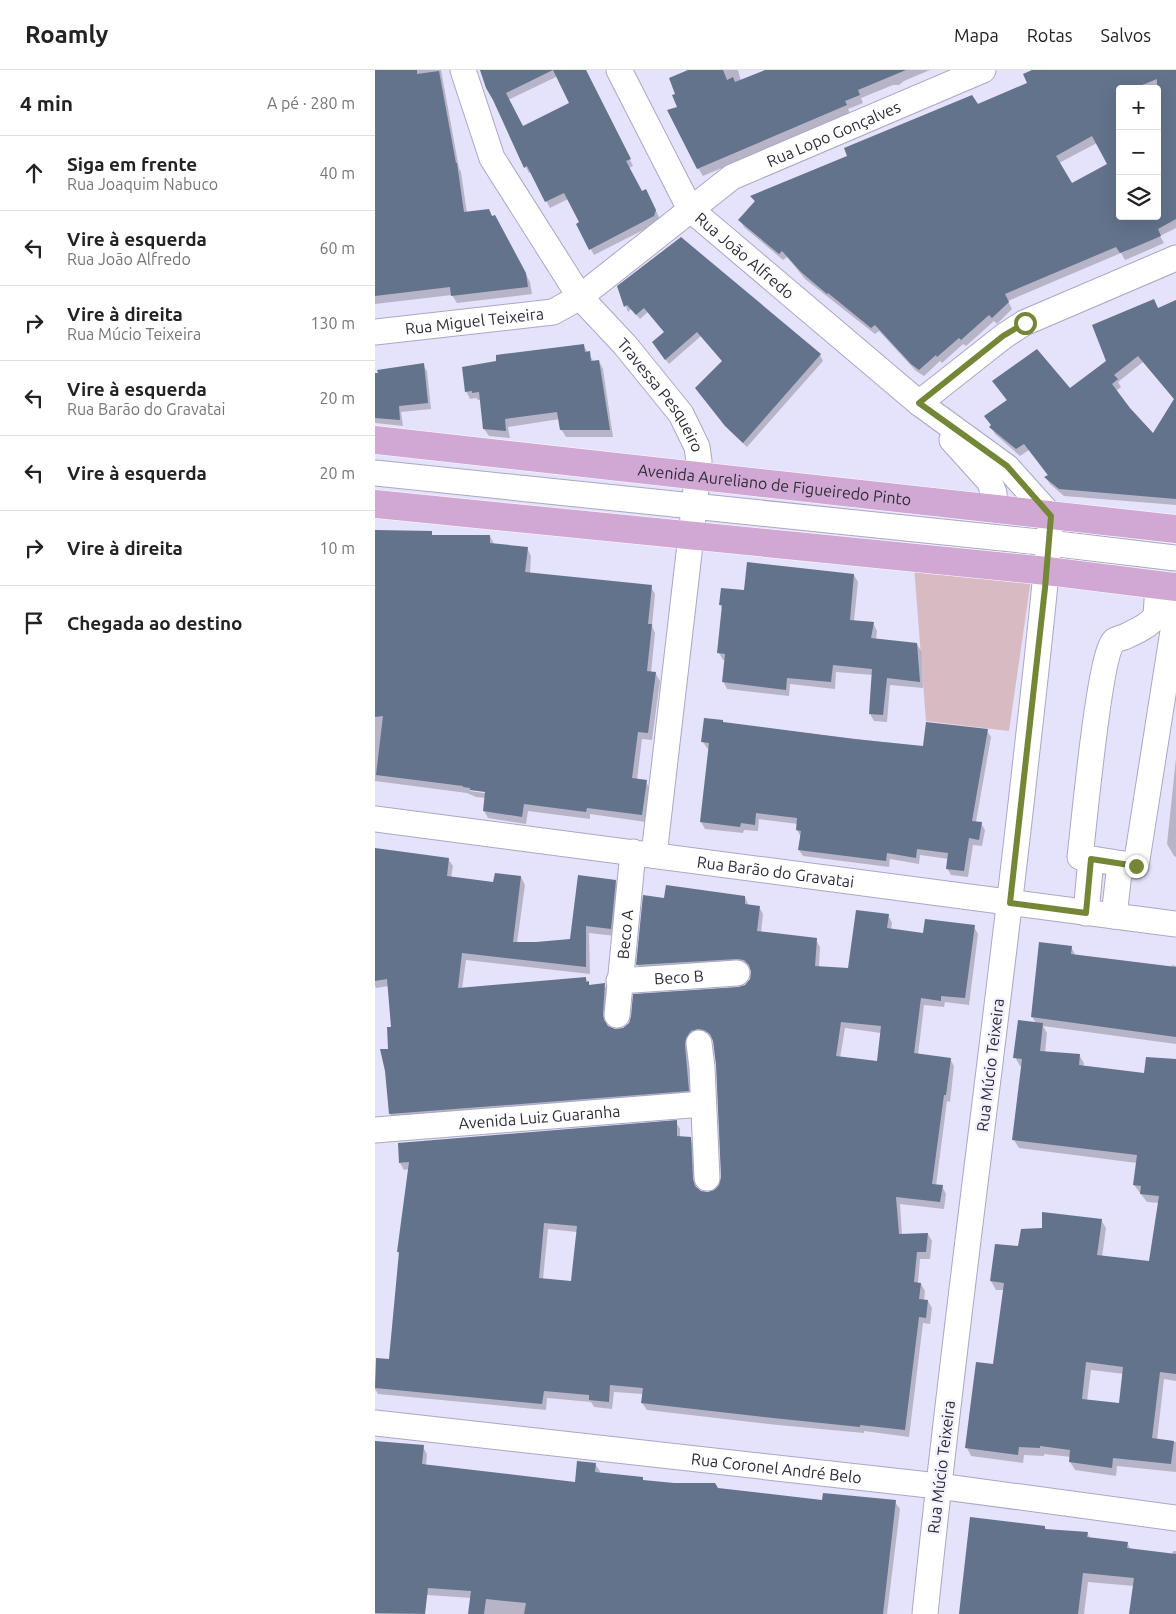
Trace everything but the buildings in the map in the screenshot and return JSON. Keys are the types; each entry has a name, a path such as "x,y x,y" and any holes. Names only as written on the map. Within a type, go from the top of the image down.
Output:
{"main road":[{"name":"Avenida Aureliano de Figueiredo Pinto","path":"375,440 1176,529"},
{"path":"375,504 1047,571 1167,586"}],"street":[{"name":"Travessa Pesqueiro","path":"463,70 493,158 580,297 625,345 681,414 697,447 699,461 691,536 643,853"},
{"name":"Rua João Alfredo","path":"619,70 689,209 919,403 1007,466 1051,516"},
{"name":"Rua Lopo Gonçalves","path":"689,209 732,177 983,70"},
{"name":"Rua Miguel Teixeira","path":"375,332 553,312 580,297 689,209"},
{"path":"919,403 1003,336 1025,323 1176,258"},
{"name":"Rua João Alfredo","path":"919,403 989,481 994,493 995,510"},
{"path":"375,472 1176,558"},
{"name":"Rua Múcio Teixeira","path":"925,1614 938,1486 1010,903 1047,571 1051,516"},
{"path":"1146,625 1175,620 1136,866 1080,857 1101,682 1108,652 1114,641 1137,631 1156,616 1167,586"},
{"name":"Rua Barão do Gravatai","path":"375,819 1176,924"},
{"name":"Beco A","path":"617,1016 619,981 643,853"},
{"path":"1086,913 1091,859"},
{"path":"1115,916 1119,864"},
{"name":"Beco B","path":"619,981 737,973"},
{"path":"699,1043 702,1067 707,1178"},
{"name":"Avenida Luiz Guaranha","path":"375,1130 703,1104"},
{"name":"Rua Coronel André Belo","path":"375,1423 938,1486 1176,1518"}],"shaded area":[{"path":"914,566 1031,579 1009,731 926,721"}],"route":[{"path":"1025,323 1003,336 919,403 1007,466 1051,516 1047,571 1010,903 1086,913 1091,859 1136,866"}]}
